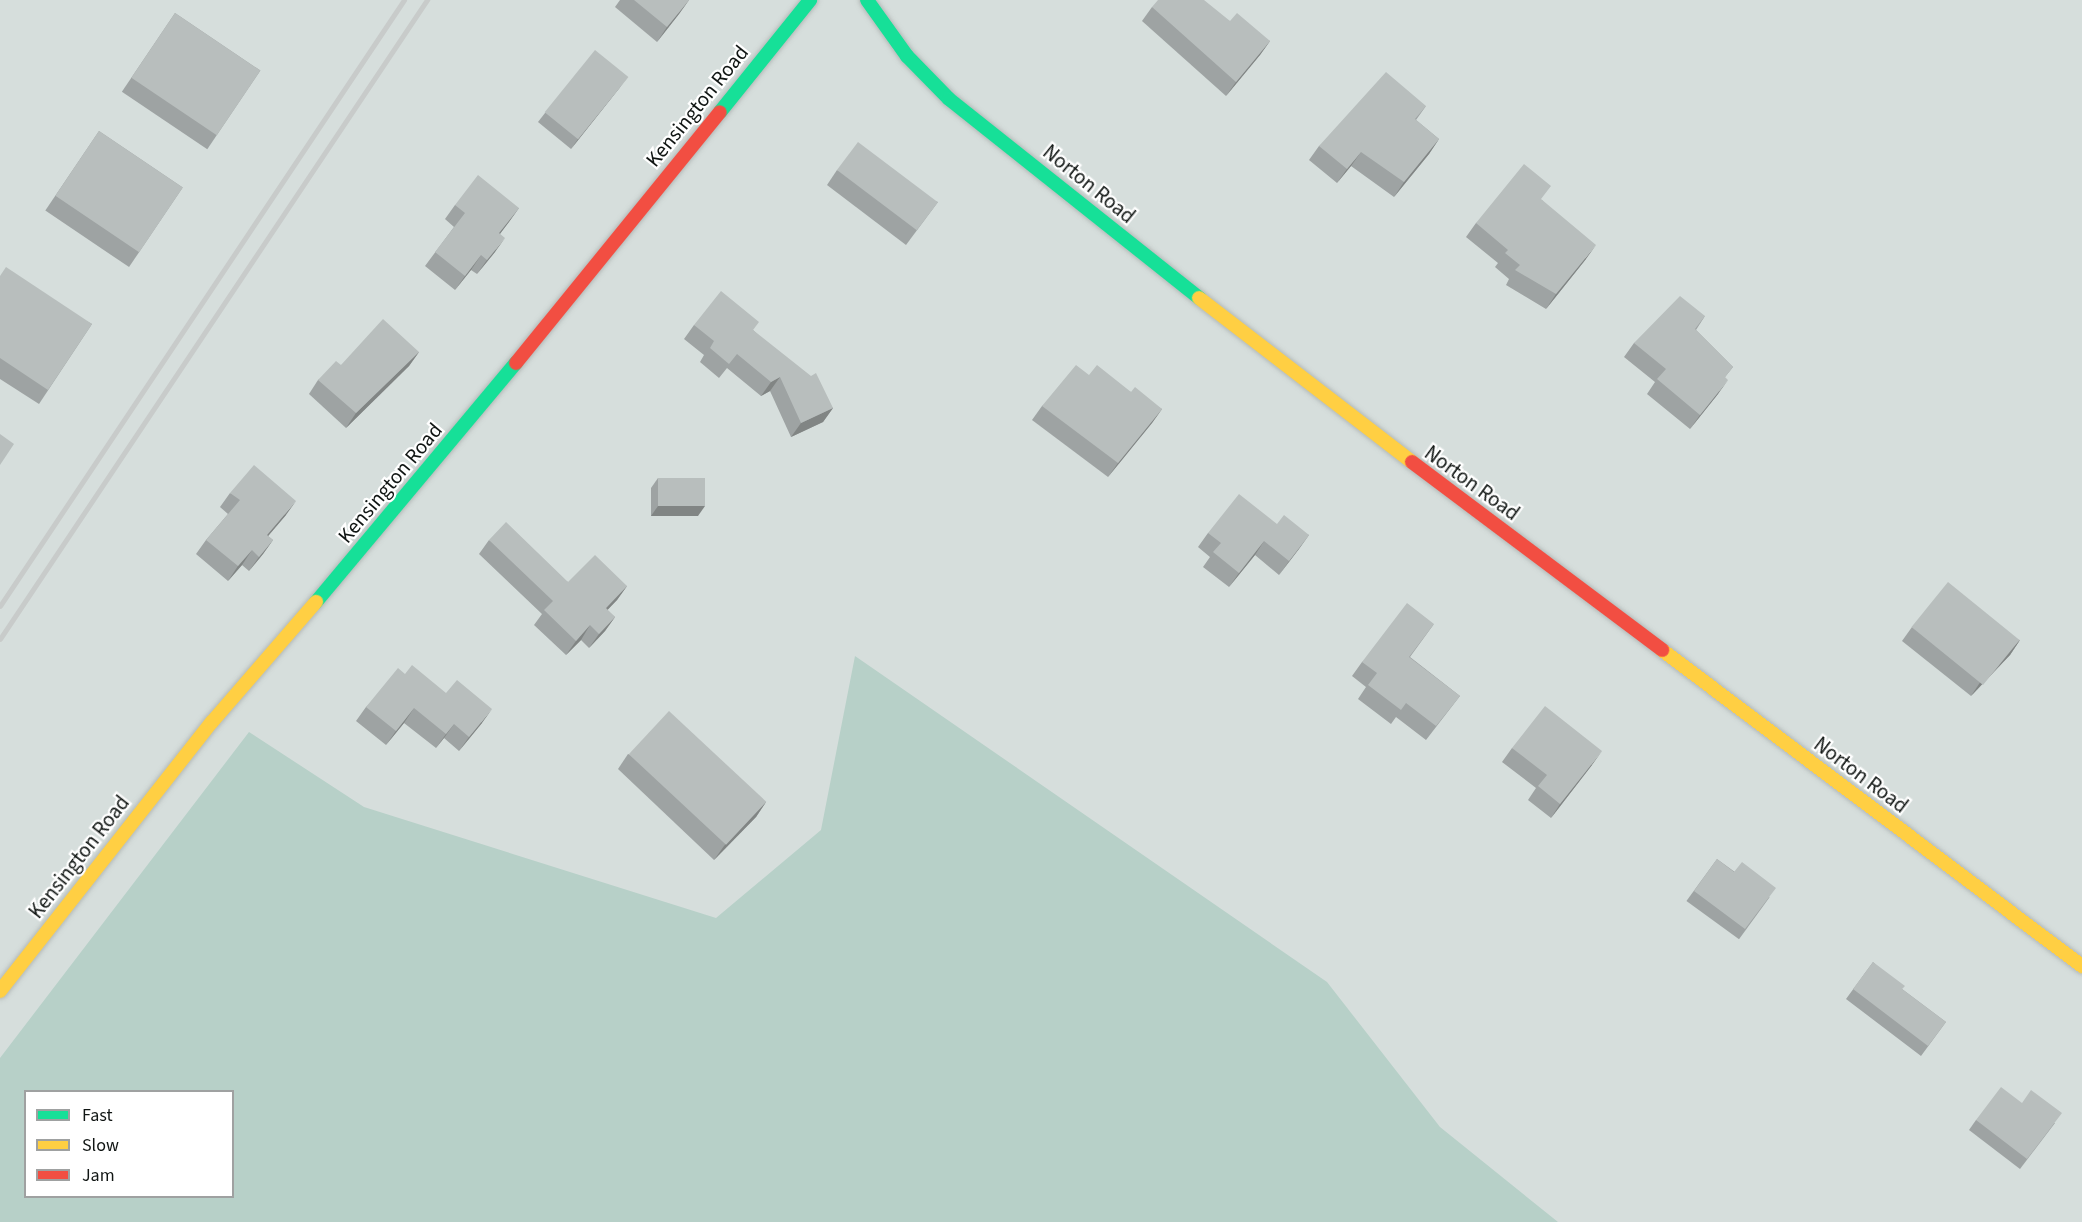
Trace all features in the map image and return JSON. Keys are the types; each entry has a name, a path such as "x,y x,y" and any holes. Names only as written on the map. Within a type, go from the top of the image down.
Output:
{"main road":[{"name":"Kensington Road","path":"0,991 212,722 408,497 810,0"},
{"name":"Norton Road","path":"867,0 907,56 949,99 1262,349 2082,966"}],"green space":[{"path":"855,656 1327,982 1440,1127 1558,1222 0,1222 0,1058 249,732 364,807 716,918 821,830"}],"building":[{"path":"634,0 689,0 667,27"},
{"path":"1158,0 1204,0 1230,21 1237,13 1270,41 1236,82 1152,7"},
{"path":"175,13 260,71 217,135 131,78"},
{"path":"595,50 628,77 578,139 545,112"},
{"path":"1386,72 1426,106 1415,119 1439,139 1404,182 1361,152 1347,169 1319,146"},
{"path":"99,131 183,187 139,252 55,196"},
{"path":"858,142 938,202 917,230 837,170"},
{"path":"1524,164 1551,186 1541,199 1596,245 1556,294 1515,270 1520,265 1505,253 1508,250 1476,223"},
{"path":"478,175 519,208 499,233 505,238 487,260 481,255 465,276 435,252 465,213 455,205"},
{"path":"6,267 92,324 48,390 0,358 0,276"},
{"path":"721,291 759,322 753,330 811,376 816,373 833,408 801,423 780,377 771,382 737,354 729,364 710,348 714,341 694,325"},
{"path":"1680,296 1705,316 1695,329 1733,367 1725,377 1728,380 1700,415 1657,379 1666,369 1634,343"},
{"path":"383,319 419,352 356,413 318,380 336,361 341,365"},
{"path":"1076,365 1089,375 1097,365 1131,392 1135,387 1162,409 1118,463 1042,406"},
{"path":"0,434 14,444 0,465"},
{"path":"254,465 296,501 267,535 273,540 259,557 252,550 238,566 206,540 240,500 230,493"},
{"path":"658,478 705,478 705,506 658,506"},
{"path":"1239,494 1277,524 1284,515 1309,535 1289,561 1264,541 1239,573 1213,552 1221,543 1208,533"},
{"path":"506,522 568,582 595,555 627,586 606,608 615,617 599,634 590,625 576,641 544,610 553,601 489,540"},
{"path":"1948,582 2019,640 1983,685 1911,627"},
{"path":"1407,603 1434,624 1409,657 1460,696 1436,726 1406,703 1401,710 1368,685 1377,673 1362,662"},
{"path":"412,665 446,693 457,680 492,709 469,737 454,724 446,734 414,708 396,731 366,707 398,668 405,674"},
{"path":"1545,706 1602,751 1560,804 1538,786 1547,775 1512,748"},
{"path":"669,711 766,802 726,845 629,754"},
{"path":"1717,859 1734,872 1742,862 1776,888 1745,929 1694,891"},
{"path":"1873,962 1905,986 1902,989 1946,1022 1928,1046 1853,989"},
{"path":"2001,1087 2022,1103 2031,1090 2062,1113 2027,1159 1976,1120"}],"railway":[{"path":"0,606 404,0"},
{"path":"0,639 427,0"}],"traffic: fast":[{"path":"720,112 810,0"},
{"path":"867,0 907,56 949,99 1199,298"},
{"path":"316,602 516,363"}],"traffic: slow":[{"path":"1199,298 1412,462"},
{"path":"0,991 212,722 316,602"},
{"path":"1662,650 2082,966"}],"traffic: jam":[{"path":"516,363 720,112"},
{"path":"1412,462 1662,650"}]}
